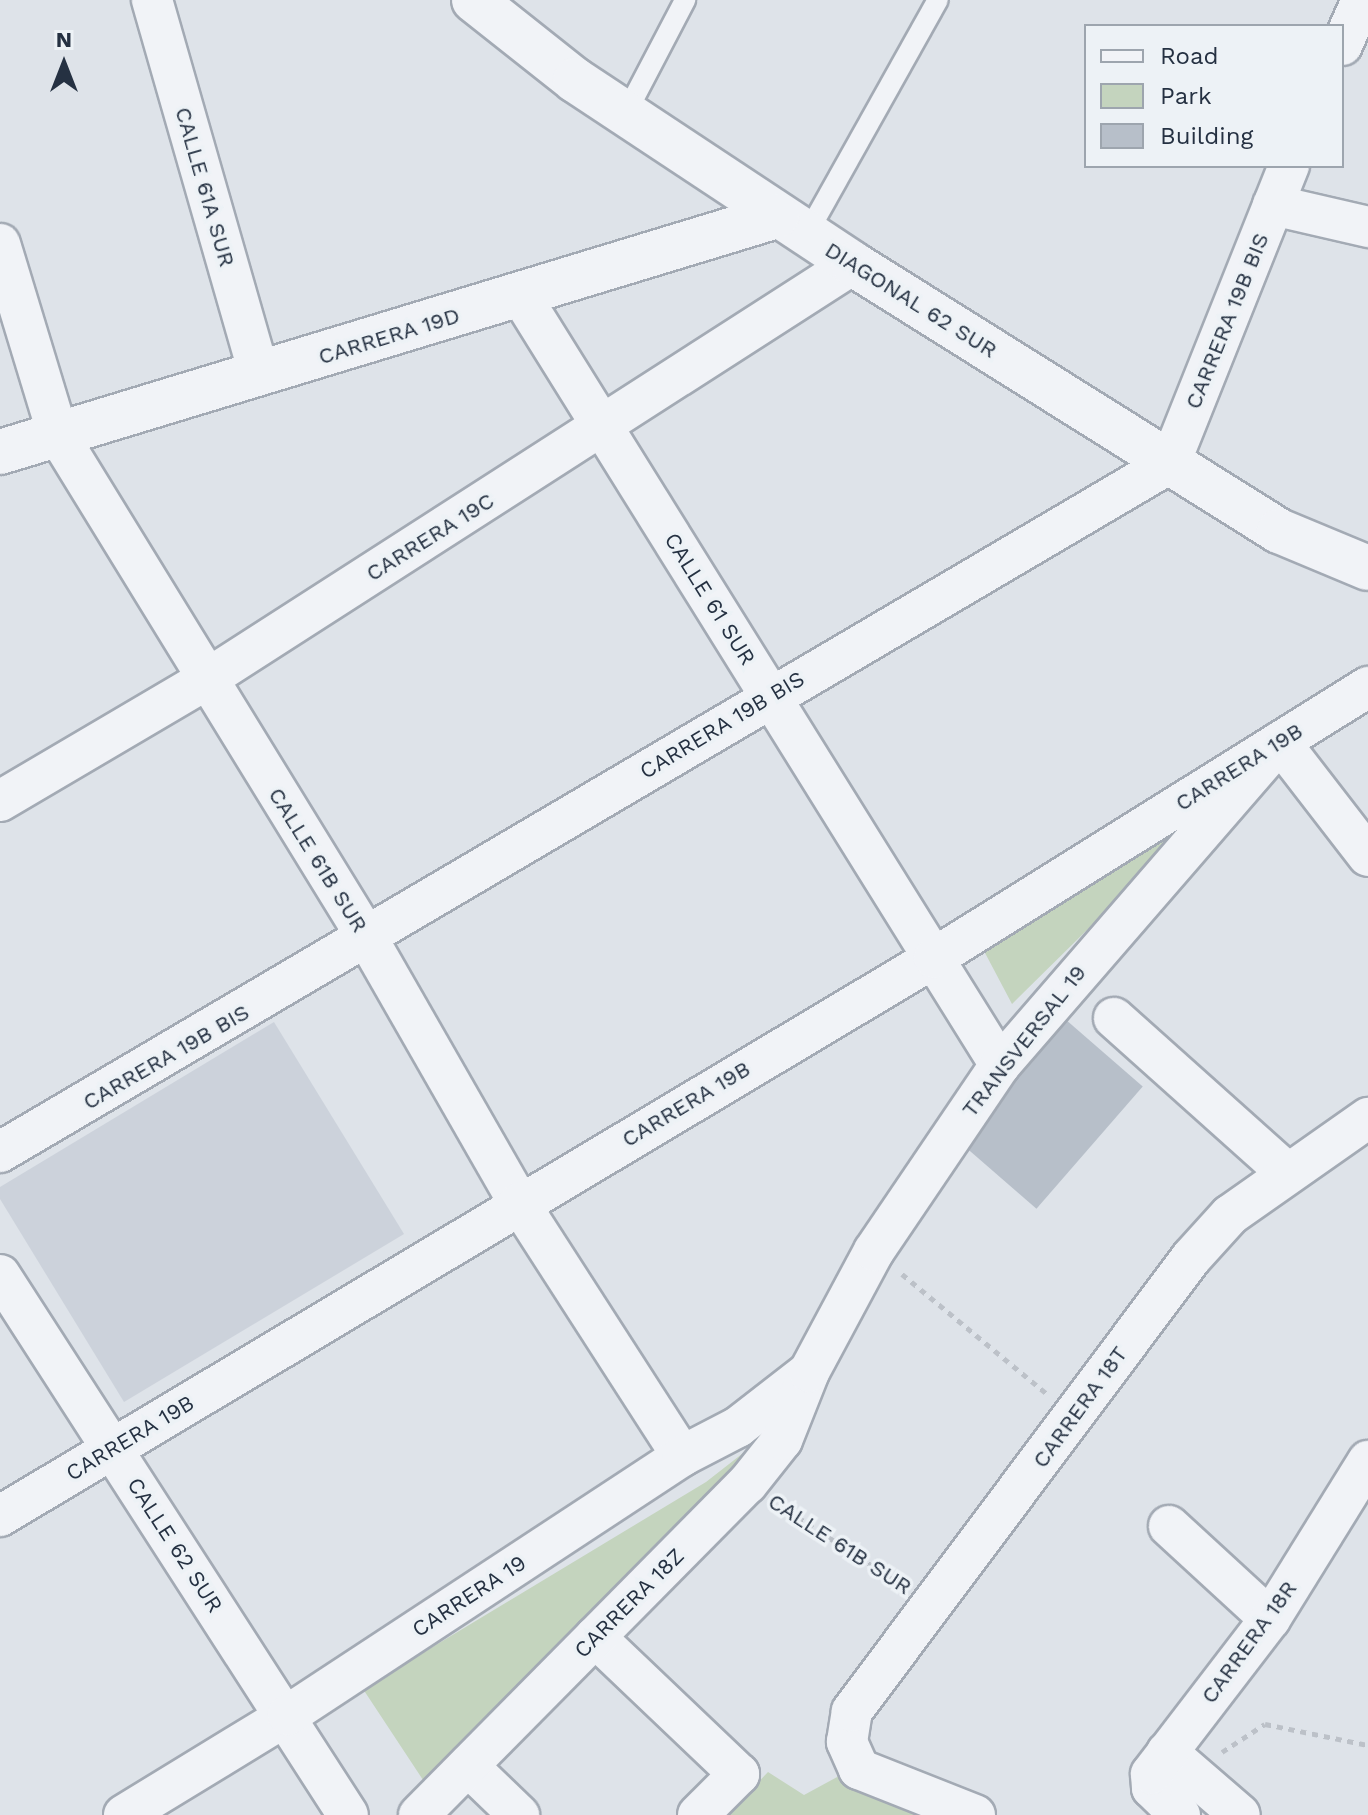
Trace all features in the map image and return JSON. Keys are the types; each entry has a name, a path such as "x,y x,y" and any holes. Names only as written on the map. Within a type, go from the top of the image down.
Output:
{"street":[{"name":"CALLE 61A SUR","path":"152,0 259,374"},
{"name":"DIAGONAL 62 SUR","path":"474,0 517,39 625,115 853,264 1279,531 1368,568"},
{"path":"1344,40 1362,0"},
{"name":"CARRERA 19B BIS","path":"0,1152 1170,463 1288,168"},
{"path":"1273,205 1368,227"},
{"name":"CARRERA 19D","path":"0,452 521,296 792,225"},
{"name":"CALLE 61B SUR","path":"0,244 58,435 366,936 519,1203 682,1456"},
{"name":"CARRERA 19C","path":"0,801 207,679 853,264"},
{"name":"CALLE 61 SUR","path":"521,296 1000,1065"},
{"name":"CARRERA 19B","path":"0,1516 519,1203 934,958 1368,687"},
{"path":"1280,742 1368,856"},
{"name":"TRANSVERSAL 19","path":"809,1372 874,1251 1000,1065 1280,742"},
{"path":"1114,1018 1286,1172"},
{"name":"CARRERA 18T","path":"975,1815 859,1769 847,1742 852,1711 1191,1258 1230,1215 1286,1172 1368,1118"},
{"name":"CALLE 62 SUR","path":"0,1275 288,1715 348,1815"},
{"name":"CARRERA 19","path":"124,1815 288,1715 682,1456 738,1427 809,1372"},
{"name":"CARRERA 18Z","path":"419,1815 747,1484 782,1440 809,1372"},
{"name":"CARRERA 18R","path":"1180,1815 1152,1788 1151,1774 1179,1762 1368,1461"},
{"path":"1169,1526 1270,1619"},
{"path":"595,1637 739,1774 698,1815"},
{"path":"1179,1762 1240,1815"},
{"path":"468,1766 519,1815"}],"lane":[{"path":"625,115 685,0"},
{"path":"792,225 938,0"}],"path":[{"path":"874,1251 1074,1416"},
{"name":"CALLE 61B SUR","path":"747,1484 932,1605"},
{"path":"1179,1762 1265,1724 1368,1745"}],"shaded area":[{"path":"274,1022 404,1234 124,1402 0,1199 0,1187"}],"green space":[{"path":"1222,799 1088,929 1012,1004 984,951"},
{"path":"770,1432 427,1786 363,1689 706,1482"},
{"path":"768,1772 804,1795 839,1776 945,1815 727,1815"}],"building":[{"path":"1065,1019 1143,1087 1036,1209 959,1141"}]}
